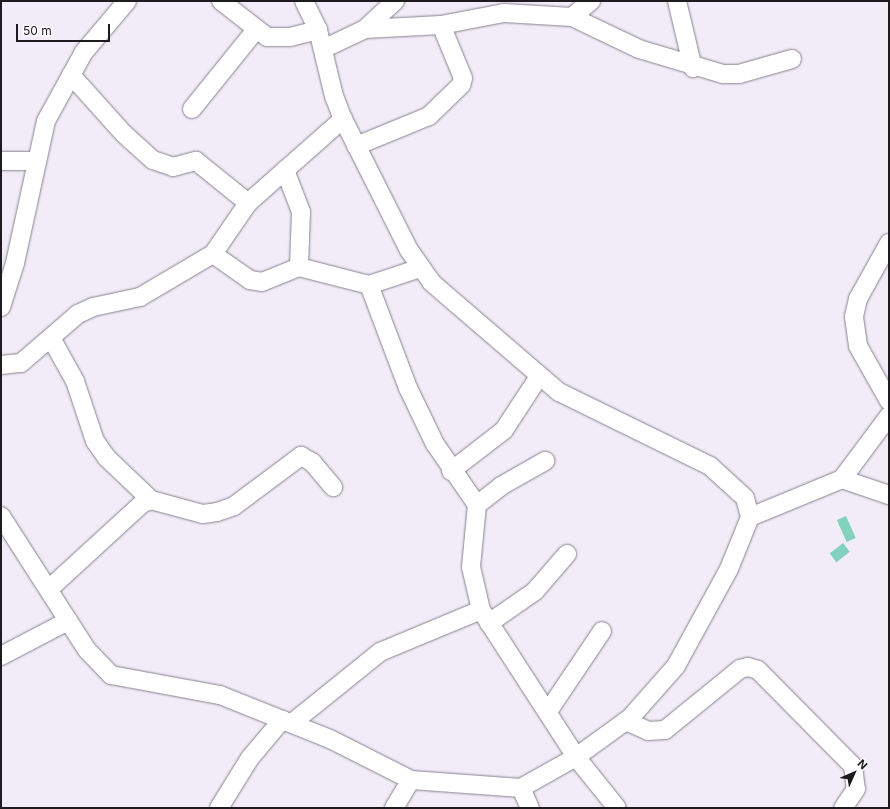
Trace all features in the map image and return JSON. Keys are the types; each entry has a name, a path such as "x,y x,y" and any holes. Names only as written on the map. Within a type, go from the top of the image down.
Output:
{"street":[{"path":"1,307 15,263 34,161 46,121 84,52 127,1"},
{"path":"220,1 255,31 278,38 318,30"},
{"path":"1,516 68,621 102,669 111,675 220,696 287,722 411,780 520,788 576,757 626,721 648,701 690,646 740,547 750,517 745,498 710,466 559,392 538,378 420,268 343,119 334,96 318,30 304,1"},
{"path":"323,49 365,29 395,1"},
{"path":"572,17 591,1"},
{"path":"677,1 693,68"},
{"path":"365,29 441,25 504,13 572,17 639,49 693,68 739,74 792,59"},
{"path":"356,146 429,116 461,85 463,78 441,25"},
{"path":"192,109 255,31"},
{"path":"71,75 124,134 153,160 173,167 196,161 248,203"},
{"path":"1,365 21,363 51,338 93,307 140,296 213,254 248,203 343,119"},
{"path":"1,161 34,161"},
{"path":"285,170 301,212 299,266"},
{"path":"889,243 858,299 854,317 858,346 889,400"},
{"path":"213,254 250,280 262,282 299,266 369,285 420,268"},
{"path":"369,285 408,388 451,471 477,505 470,567 485,616 549,710 576,757 617,808"},
{"path":"51,338 75,381 95,441 107,458 151,500 203,514 217,512 234,506 301,456 312,462 333,487"},
{"path":"451,471 499,435 538,378"},
{"path":"750,517 842,479 889,416"},
{"path":"477,505 500,486 545,461"},
{"path":"842,479 889,494"},
{"path":"49,589 138,507 151,500"},
{"path":"219,808 250,758 287,722 380,652 485,616 535,591 567,554"},
{"path":"1,656 29,645 68,621"},
{"path":"549,710 602,631"},
{"path":"626,721 648,731 665,730 740,669 748,667 758,670 853,766 856,790 843,808"},
{"path":"394,808 411,780"},
{"path":"520,788 530,808"}],"building":[{"path":"846,516 856,538 847,542 837,520"},
{"path":"843,543 850,552 836,562 830,553"}]}
